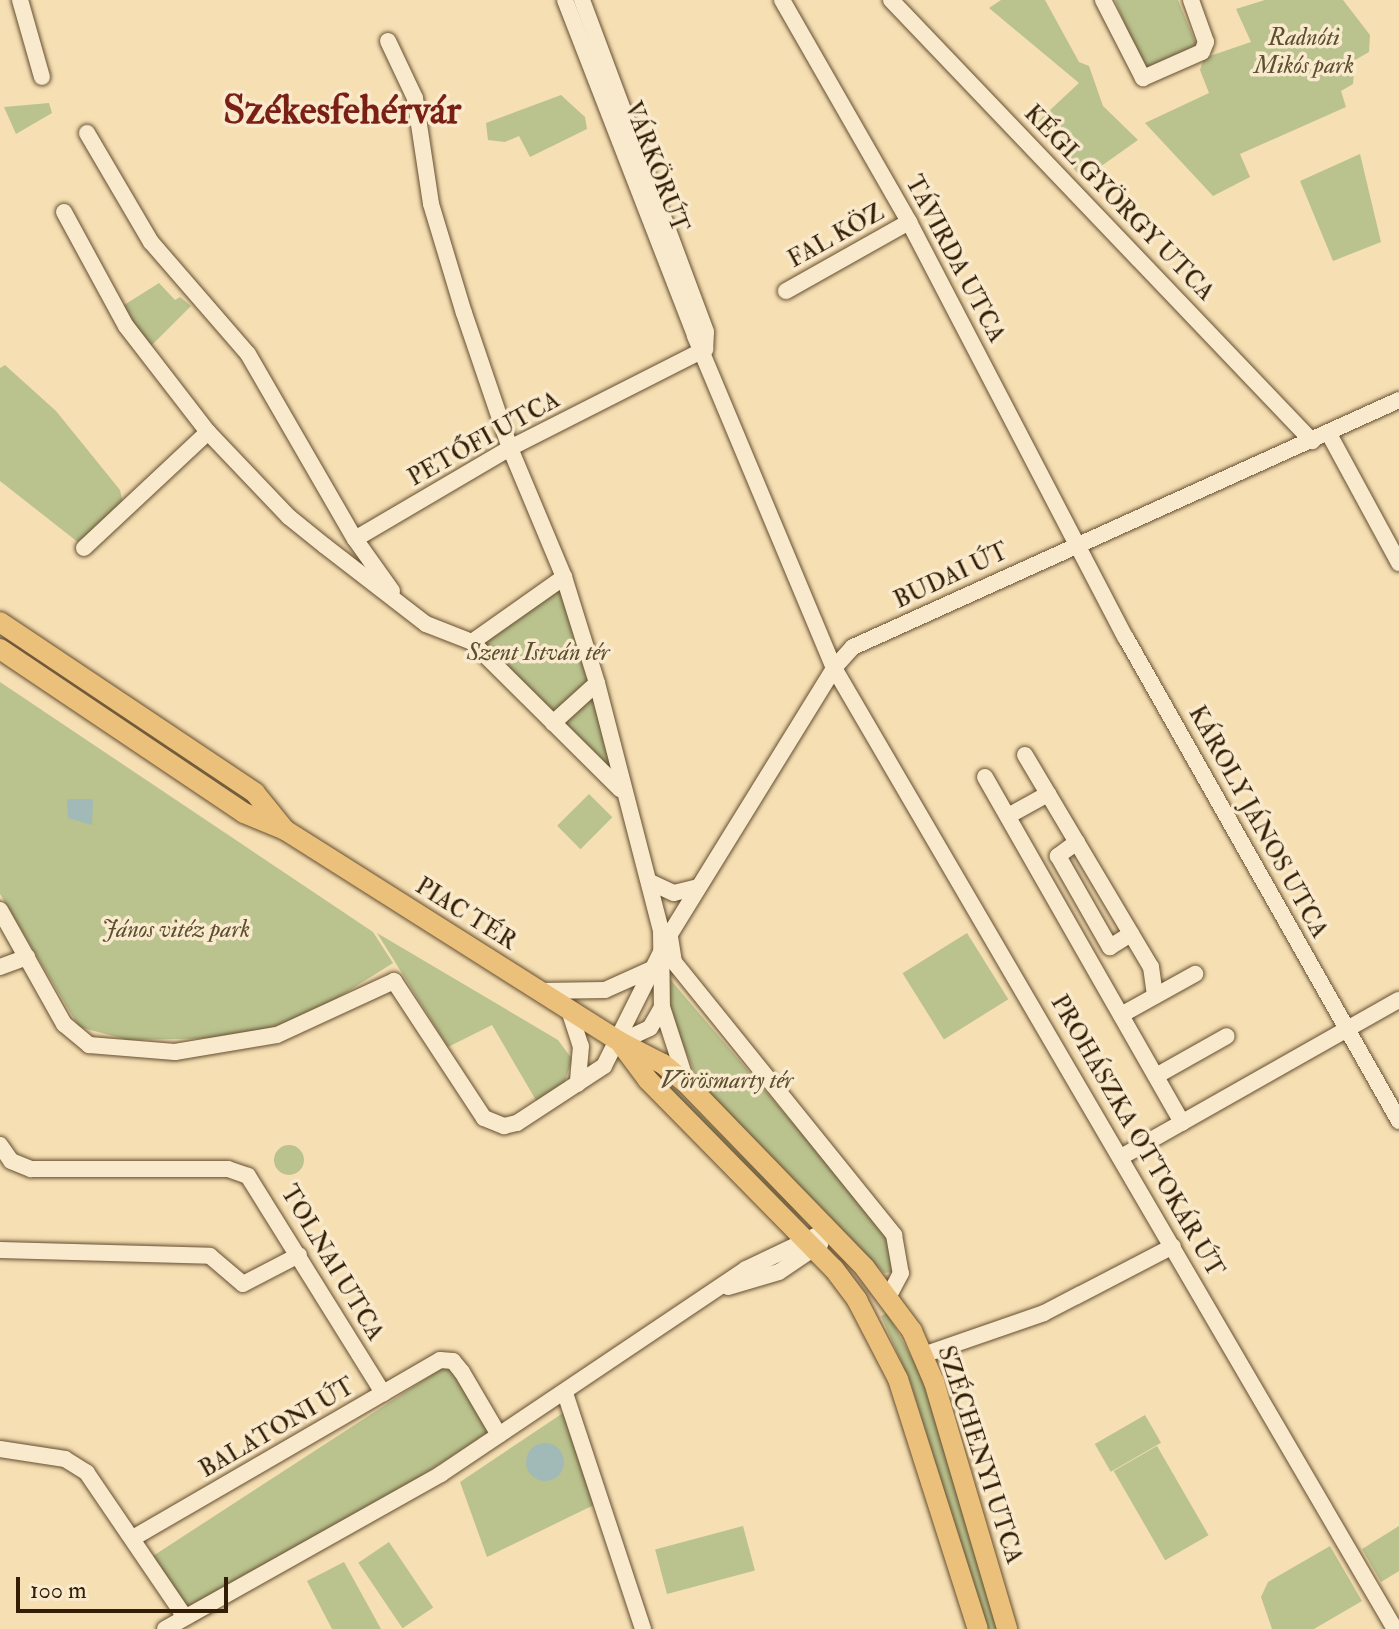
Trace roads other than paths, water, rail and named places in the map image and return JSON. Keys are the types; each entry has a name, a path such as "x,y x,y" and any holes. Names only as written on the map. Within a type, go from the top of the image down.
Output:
{"main road":[{"name":"PIAC TÉR","path":"0,622 255,793 285,830"},
{"name":"PIAC TÉR","path":"0,649 244,813 285,830 620,1042"},
{"path":"620,1042 663,1064 687,1084 828,1230"},
{"path":"620,1042 648,1080 811,1245 857,1300 898,1379 978,1629"},
{"name":"SZÉCHENYI UTCA","path":"828,1230 889,1296 923,1355 1007,1629"}],"street":[{"path":"20,0 42,77"},
{"name":"VÁRKÖRÚT","path":"565,0 834,668"},
{"name":"VÁRKÖRÚT","path":"582,0 706,332 705,349"},
{"name":"TÁVIRDA UTCA","path":"782,0 909,222 1080,543"},
{"name":"KÉGL GYÖRGY UTCA","path":"891,0 1312,441"},
{"path":"1103,0 1143,78 1202,52 1206,42 1191,0"},
{"path":"388,41 415,98 426,202 510,448 564,577 597,683 621,790 650,882 661,952"},
{"path":"87,133 151,242 248,354 355,539 397,601"},
{"path":"64,212 126,326 208,432 289,517 426,624 472,642 621,790"},
{"name":"FAL KÖZ","path":"786,291 909,222"},
{"name":"PETŐFI UTCA","path":"355,539 510,448 705,349"},
{"name":"BUDAI ÚT","path":"620,1042 670,934 834,668 853,647 1399,400"},
{"path":"84,548 208,432"},
{"path":"1329,434 1399,563"},
{"name":"KÁROLY JÁNOS UTCA","path":"1080,543 1126,638 1399,1121"},
{"path":"472,642 564,577"},
{"name":"PROHÁSZKA OTTOKÁR ÚT","path":"834,668 1395,1629"},
{"path":"553,723 597,683"},
{"path":"1025,755 1157,978 1155,996"},
{"path":"985,777 1182,1123"},
{"path":"1008,816 1048,794"},
{"path":"1077,842 1058,856 1110,947 1131,934"},
{"path":"650,882 674,893 698,887"},
{"path":"0,910 64,1024 89,1045 105,1049 175,1052 277,1035 306,1026 392,981 404,989 475,1107 493,1124 517,1123 578,1084 604,1066 620,1042 650,1028 662,1007"},
{"path":"670,934 674,962 894,1235 901,1273 889,1296"},
{"name":"BUDAI ÚT","path":"661,952 662,1007 687,1084"},
{"path":"0,967 27,957"},
{"path":"540,991 605,990 653,969"},
{"path":"1121,1015 1195,974"},
{"path":"1121,1157 1399,1000"},
{"path":"569,1010 581,1046 578,1084"},
{"path":"1156,1076 1227,1036"},
{"name":"TOLNAI UTCA","path":"0,1145 11,1161 31,1169 239,1172 258,1187 383,1393"},
{"path":"165,1629 441,1474 746,1269 811,1245 828,1230"},
{"path":"923,1355 1044,1313 1173,1246"},
{"path":"0,1250 210,1256 243,1284 299,1255"},
{"name":"BALATONI ÚT","path":"133,1538 440,1360 453,1361 499,1435"},
{"path":"565,1393 643,1629"},
{"path":"0,1449 65,1459 78,1466 123,1523 185,1617"}],"water":[{"path":"67,799 93,799 92,825 68,818"},
{"path":"545,1443 559,1448 564,1462 559,1476 545,1481 531,1476 526,1462 531,1448"}],"district":[{"name":"Székesfehérvár","path":"342,111"}],"park label":[{"name":"Radnóti Mikós park","path":"1304,52"},
{"name":"Szent István tér","path":"538,653"},
{"name":"János vitéz park","path":"176,930"},
{"name":"Vörösmarty tér","path":"727,1081"}]}
